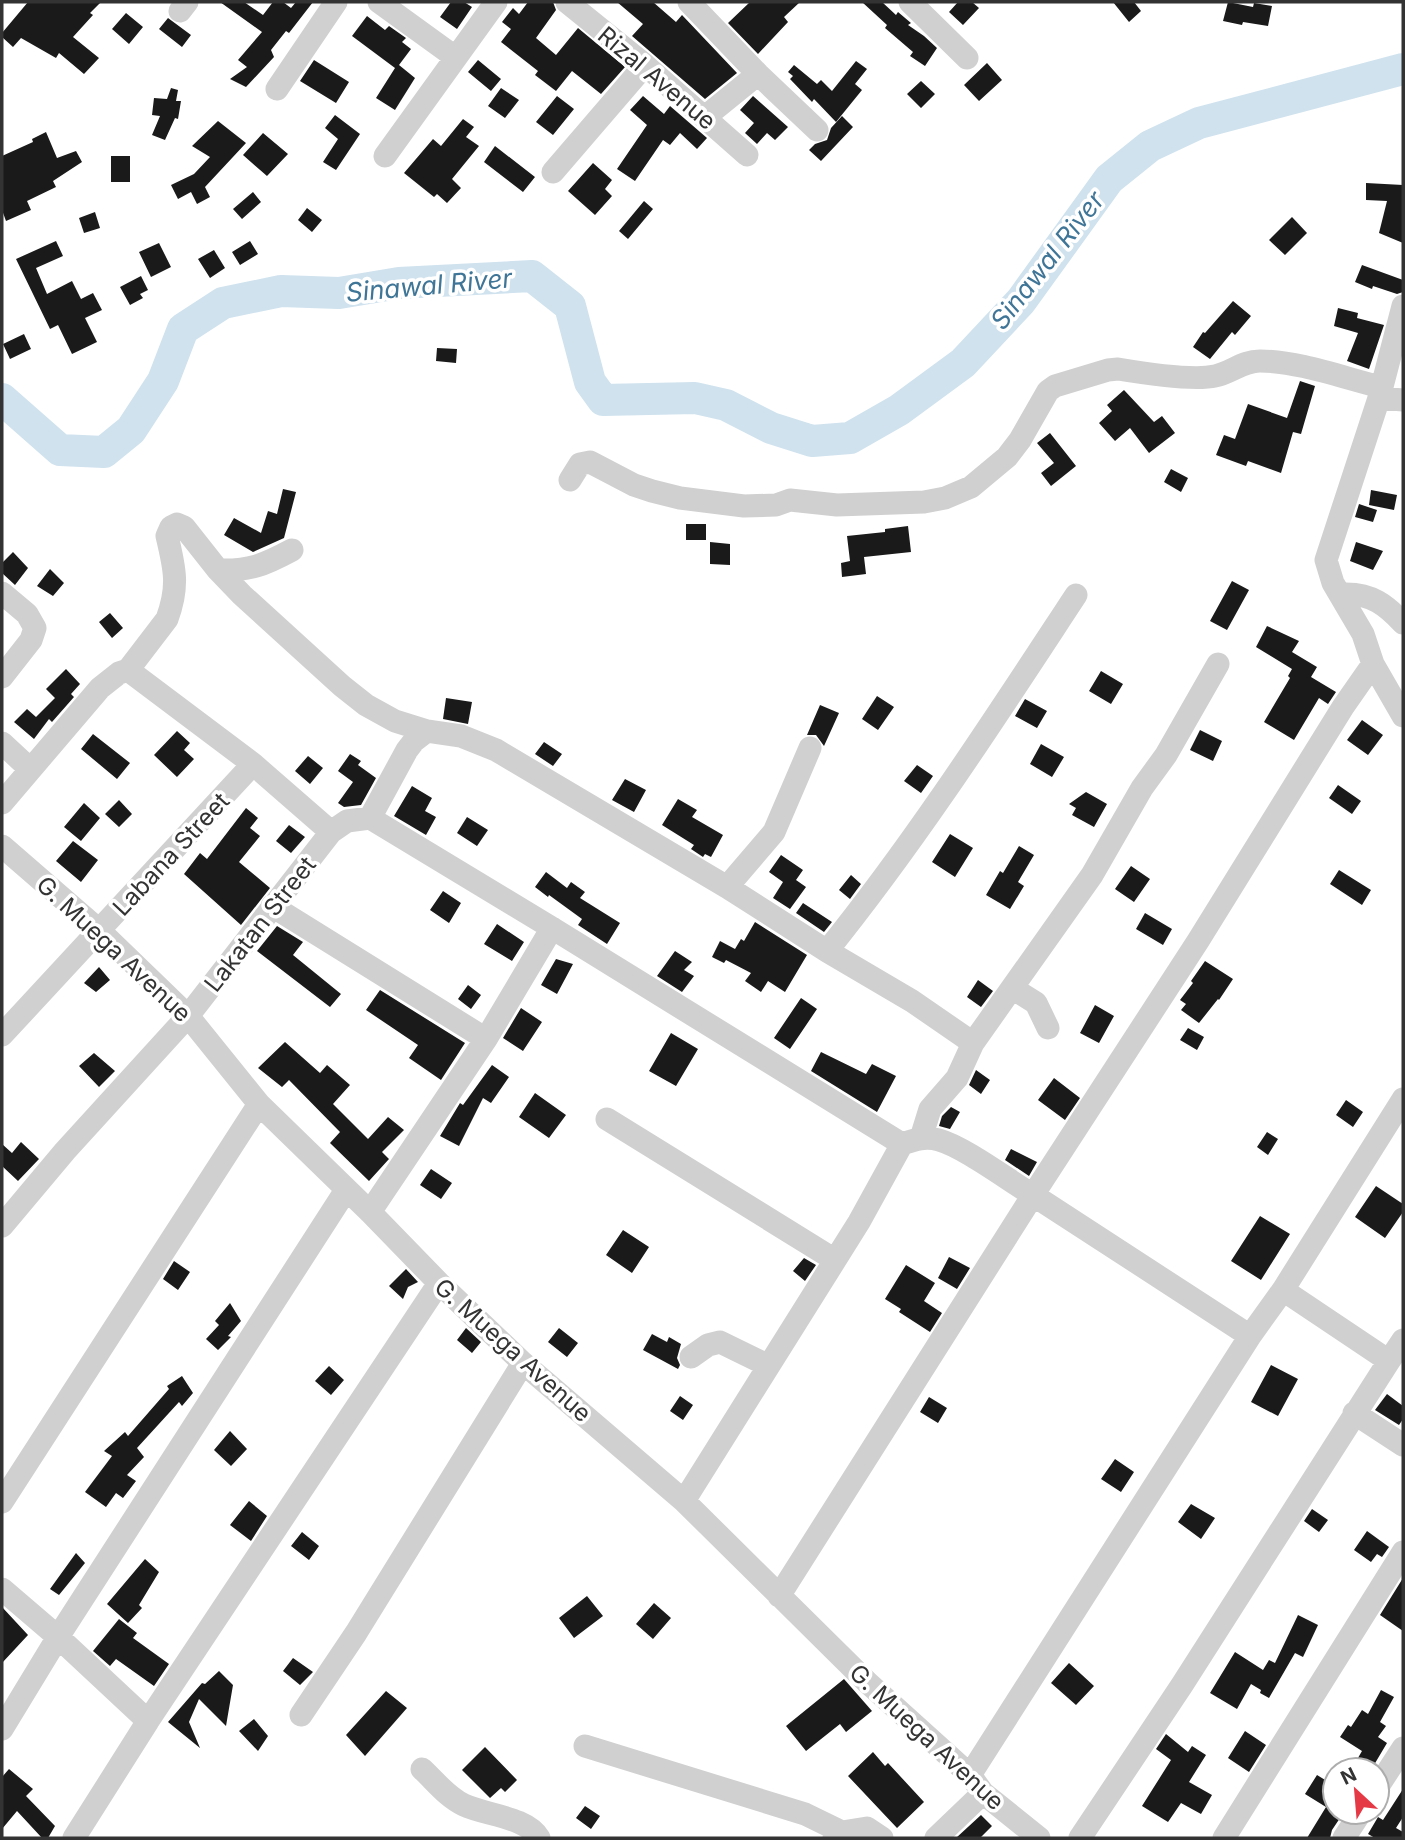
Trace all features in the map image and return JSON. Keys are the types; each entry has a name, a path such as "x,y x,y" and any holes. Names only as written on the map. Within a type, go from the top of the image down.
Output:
{"street":[{"path":"276,89 336,2"},
{"path":"379,2 455,57"},
{"path":"385,156 496,2"},
{"name":"Rizal Avenue","path":"567,2 645,65 747,155"},
{"path":"689,2 758,74 817,130"},
{"path":"910,2 967,58"},
{"path":"553,172 645,65"},
{"path":"705,117 758,74"},
{"path":"1403,306 1380,393 1326,559 1333,583 1363,634 1373,664 1403,716"},
{"path":"570,480 580,464 590,462 634,485 652,491 680,498 744,506 776,505 790,500 837,505 924,502 945,498 971,487 1007,457 1048,391 1064,382 1118,369 1204,378 1218,376 1243,363 1285,363 1403,400"},
{"path":"2,803 110,679 128,670 167,619 176,592 175,572 167,536 171,527 177,524 184,527 218,570 278,629 366,705 396,721 427,731 461,736 496,750 727,887 921,1007 973,1043"},
{"path":"218,570 240,571 261,566 292,551"},
{"path":"2,593 27,614 35,628 32,640 2,677"},
{"path":"827,951 865,904 955,775 1076,594"},
{"path":"1343,597 1346,594 1362,594 1384,603 1403,623"},
{"path":"684,1501 930,1109 957,1078 973,1043 1092,874 1142,788 1166,755 1218,664"},
{"path":"779,1596 1033,1195 1198,941 1343,707 1373,664"},
{"path":"128,670 253,764 331,832 347,821 370,818 911,1141 937,1139 953,1145 1250,1336"},
{"path":"370,818 407,750 427,731"},
{"path":"2,743 30,769"},
{"path":"727,887 774,832 810,748"},
{"name":"Labana Street","path":"2,1035 253,764"},
{"name":"Lakatan Street","path":"2,1226 65,1151 188,1016 331,832"},
{"name":"G. Muega Avenue","path":"2,846 100,931 188,1016 259,1104 439,1283 523,1363 684,1501 867,1682 976,1784 1040,1838"},
{"path":"272,906 486,1039"},
{"path":"370,1212 486,1039 552,928"},
{"path":"1012,988 1036,1003 1048,1028"},
{"path":"936,1838 976,1784 1250,1336 1283,1290 1403,1099"},
{"path":"2,1502 259,1104"},
{"path":"607,1119 835,1261"},
{"path":"2,1729 58,1637 346,1190"},
{"path":"74,1838 148,1721 439,1283"},
{"path":"1283,1290 1389,1362"},
{"path":"1080,1838 1182,1685 1403,1340"},
{"path":"691,1357 708,1345 720,1342 767,1365"},
{"path":"301,1715 356,1633 523,1363"},
{"path":"1354,1413 1403,1445"},
{"path":"1224,1838 1403,1552"},
{"path":"2,1589 148,1721"},
{"path":"585,1746 805,1814 838,1835 867,1828 883,1838"},
{"path":"1391,1766 1403,1748"},
{"path":"422,1769 452,1799 527,1826 539,1838"}],"building":[{"path":"28,2 101,2 73,37 99,58 84,74 59,53 56,58 21,38 13,47 2,37 2,33"},
{"path":"220,2 244,2 263,15 273,2 283,2 291,8 296,2 313,2 289,33 286,31 271,50 274,57 246,87 230,79 247,67 238,60 262,32"},
{"path":"451,2 464,2 472,7 457,29 440,17"},
{"path":"528,2 553,2 556,10 536,38 556,55 578,28 625,67 601,94 572,71 556,91 535,75 538,71 501,42 511,29 502,22 513,8 519,14"},
{"path":"617,2 653,2 676,22 682,15 737,73 705,99 632,36 643,24"},
{"path":"750,2 800,2 784,17 788,22 758,54 728,23"},
{"path":"862,2 882,2 896,15 898,12 911,23 908,25 937,48 925,66 910,56 913,52 885,28 887,25"},
{"path":"958,2 972,2 979,8 963,25 949,12"},
{"path":"1113,2 1134,2 1141,11 1129,22"},
{"path":"1228,2 1253,7 1254,3 1272,6 1268,26 1223,21"},
{"path":"126,13 143,27 129,44 112,29"},
{"path":"367,16 385,30 389,26 406,38 402,42 411,49 399,65 415,78 395,110 376,98 395,68 352,36"},
{"path":"168,18 191,35 182,47 159,29"},
{"path":"314,60 349,82 336,103 300,81"},
{"path":"478,60 501,79 491,91 468,72"},
{"path":"856,61 867,69 855,84 862,90 836,122 814,99 812,102 790,79 793,76 788,72 794,65 817,84 821,80 832,91"},
{"path":"987,63 1002,80 979,101 964,85"},
{"path":"921,81 935,94 921,108 907,94"},
{"path":"171,88 178,90 176,101 181,101 178,119 175,118 165,140 152,135 160,116 152,115 154,98 167,99"},
{"path":"501,88 519,100 505,118 488,106"},
{"path":"557,96 574,109 553,135 536,122"},
{"path":"643,96 664,114 670,106 707,138 697,149 680,133 670,145 663,140 635,181 617,169 647,125 630,110"},
{"path":"753,96 788,127 775,140 767,133 757,144 745,133 754,123 740,110"},
{"path":"335,115 360,134 336,170 323,162 338,139 325,128"},
{"path":"842,116 853,127 821,161 809,150 815,144 827,140 831,128"},
{"path":"463,119 474,127 466,137 479,146 452,179 461,188 447,203 437,194 434,197 404,173 433,139 441,146"},
{"path":"218,121 246,143 205,187 210,197 197,204 191,192 178,199 171,185 194,174 210,157 192,146"},
{"path":"46,132 57,158 76,151 82,162 53,181 56,187 27,201 31,210 6,221 2,210 2,156 33,142 32,139"},
{"path":"263,133 288,154 267,176 243,155"},
{"path":"495,146 535,177 523,192 484,162"},
{"path":"111,156 130,156 130,182 111,182"},
{"path":"593,163 612,180 605,189 612,196 595,215 568,191"},
{"path":"1366,183 1403,185 1403,243 1379,233 1387,201 1366,200"},
{"path":"253,192 261,202 242,219 233,209"},
{"path":"644,201 653,209 628,239 619,231"},
{"path":"307,208 322,220 312,232 298,220"},
{"path":"95,212 100,228 84,233 79,218"},
{"path":"1292,217 1307,233 1285,255 1269,240"},
{"path":"56,241 63,256 36,268 47,294 72,281 81,299 93,293 102,310 85,318 97,342 72,354 58,325 50,329 16,259"},
{"path":"250,241 258,254 240,265 232,252"},
{"path":"159,243 171,267 151,277 139,252"},
{"path":"214,250 225,268 210,278 198,259"},
{"path":"1362,265 1403,280 1403,292 1397,294 1373,286 1372,289 1355,282"},
{"path":"141,276 148,290 140,294 143,298 130,305 120,287"},
{"path":"1233,301 1251,316 1235,335 1232,332 1210,359 1193,347 1203,332 1205,333"},
{"path":"1338,308 1358,313 1357,318 1384,325 1369,369 1347,361 1358,333 1334,326"},
{"path":"24,334 31,349 10,359 3,344"},
{"path":"437,348 457,349 456,363 436,361"},
{"path":"1300,381 1315,386 1301,434 1293,432 1281,473 1248,461 1246,466 1216,455 1224,435 1235,439 1248,404 1287,418"},
{"path":"1124,390 1154,422 1162,416 1175,433 1149,453 1130,428 1115,441 1099,423 1112,411 1107,405"},
{"path":"1050,433 1076,466 1051,486 1041,473 1054,463 1037,443"},
{"path":"1171,469 1188,478 1181,492 1164,482"},
{"path":"283,489 296,492 284,538 253,552 224,535 234,518 261,533 268,511 277,514"},
{"path":"1371,490 1397,495 1394,510 1369,505"},
{"path":"1359,504 1377,510 1373,522 1355,517"},
{"path":"686,524 706,524 706,540 686,540"},
{"path":"908,526 911,552 864,557 866,574 842,577 841,563 850,561 847,536 885,532 885,529"},
{"path":"710,542 730,544 730,565 710,564"},
{"path":"1356,542 1383,551 1373,570 1350,561"},
{"path":"13,552 28,568 15,585 2,573 2,563"},
{"path":"50,569 64,583 53,596 37,586"},
{"path":"1232,581 1249,590 1227,630 1210,621"},
{"path":"110,613 123,628 112,638 99,622"},
{"path":"1267,626 1299,641 1292,652 1317,667 1311,677 1336,692 1328,704 1319,698 1294,740 1264,722 1290,678 1288,676 1292,669 1256,647"},
{"path":"66,669 80,684 71,694 74,697 52,722 49,719 34,739 14,722 27,709 36,717 55,698 46,689"},
{"path":"1101,671 1123,684 1111,704 1089,691"},
{"path":"877,696 894,707 878,730 862,719"},
{"path":"446,698 472,702 468,724 443,719"},
{"path":"1025,699 1047,711 1037,728 1015,716"},
{"path":"820,705 839,713 824,746 816,735 807,735"},
{"path":"1362,720 1383,735 1368,755 1347,740"},
{"path":"1200,730 1222,741 1213,761 1190,750"},
{"path":"177,731 190,743 184,750 194,759 177,777 154,755"},
{"path":"93,734 130,763 117,779 81,749"},
{"path":"544,742 562,754 553,766 535,754"},
{"path":"1041,744 1064,757 1052,777 1030,764"},
{"path":"350,754 361,761 358,765 376,778 361,805 344,807 338,803 353,782 338,771"},
{"path":"308,756 323,768 310,784 295,771"},
{"path":"917,765 933,776 921,793 904,781"},
{"path":"625,779 646,790 634,812 612,800"},
{"path":"1338,785 1361,801 1352,814 1329,798"},
{"path":"412,786 432,798 425,811 436,817 426,835 394,816"},
{"path":"1086,792 1107,804 1094,827 1072,815 1076,808 1069,804"},
{"path":"678,799 697,810 692,817 723,835 711,857 705,854 703,857 691,849 694,845 662,825"},
{"path":"119,800 132,814 119,827 105,814"},
{"path":"84,803 100,818 81,841 64,827"},
{"path":"246,808 258,818 250,828 260,836 239,862 270,888 241,925 184,874 200,853 207,859"},
{"path":"467,817 488,830 477,846 457,833"},
{"path":"289,825 305,837 291,853 276,841"},
{"path":"950,834 973,848 955,877 932,862"},
{"path":"73,841 98,860 81,882 56,861"},
{"path":"1019,846 1034,855 1018,882 1024,886 1010,909 986,895"},
{"path":"781,855 803,870 796,880 806,887 790,909 773,898 783,882 769,872"},
{"path":"1131,866 1150,879 1134,902 1115,889"},
{"path":"1339,870 1371,890 1362,905 1330,884"},
{"path":"546,872 567,888 571,882 585,892 580,898 620,923 607,944 578,925 582,919 535,887"},
{"path":"851,875 861,884 850,899 839,890"},
{"path":"443,891 461,903 449,923 430,910"},
{"path":"803,903 832,922 824,932 796,913"},
{"path":"1145,913 1172,929 1163,945 1136,929"},
{"path":"755,922 807,955 785,992 768,981 761,992 745,981 751,973 726,960 724,963 712,957 720,941 735,949 741,939 744,941"},
{"path":"497,924 524,942 512,961 484,944"},
{"path":"277,926 303,942 293,955 341,994 330,1007 257,951"},
{"path":"675,951 692,962 684,970 694,976 682,992 657,976"},
{"path":"556,959 573,964 557,994 541,985"},
{"path":"1205,961 1233,979 1199,1023 1181,1010 1186,1004 1180,1000"},
{"path":"99,967 110,980 96,992 84,983"},
{"path":"978,980 993,991 981,1007 967,997"},
{"path":"468,985 481,995 471,1009 458,999"},
{"path":"380,990 465,1043 441,1080 409,1058 418,1045 366,1010"},
{"path":"801,998 817,1009 790,1049 774,1038"},
{"path":"1095,1005 1114,1016 1099,1043 1080,1033"},
{"path":"521,1008 542,1022 523,1051 503,1038"},
{"path":"1188,1028 1204,1037 1197,1050 1180,1040"},
{"path":"671,1033 698,1049 676,1086 649,1071"},
{"path":"285,1042 320,1073 327,1065 350,1085 333,1104 368,1139 388,1117 404,1130 382,1152 389,1159 369,1181 330,1143 340,1132 289,1080 282,1087 258,1068"},
{"path":"821,1052 866,1074 872,1064 896,1076 877,1112 811,1071"},
{"path":"94,1053 115,1071 99,1087 79,1066"},
{"path":"492,1065 509,1077 491,1103 483,1098 459,1146 440,1136 460,1103 463,1105"},
{"path":"976,1070 990,1080 981,1094 969,1085"},
{"path":"1054,1078 1080,1098 1065,1120 1038,1100"},
{"path":"535,1093 566,1115 549,1138 519,1117"},
{"path":"1346,1100 1363,1112 1353,1127 1336,1115"},
{"path":"951,1107 960,1112 950,1129 939,1126 942,1116"},
{"path":"1267,1132 1278,1139 1268,1155 1257,1147"},
{"path":"21,1142 39,1159 18,1181 2,1166 2,1144 12,1153"},
{"path":"1011,1149 1037,1162 1029,1176 1005,1160"},
{"path":"431,1169 452,1183 441,1199 420,1185"},
{"path":"1376,1186 1403,1204 1403,1212 1385,1238 1355,1217"},
{"path":"1260,1216 1290,1234 1261,1280 1231,1261"},
{"path":"623,1230 649,1247 632,1273 606,1255"},
{"path":"949,1257 970,1268 957,1289 938,1278"},
{"path":"804,1258 816,1265 805,1281 793,1271"},
{"path":"174,1261 190,1272 178,1290 163,1279"},
{"path":"906,1265 935,1283 924,1301 942,1313 930,1332 899,1312 901,1309 885,1299"},
{"path":"406,1269 418,1282 408,1287 403,1299 389,1286"},
{"path":"230,1303 241,1321 228,1336 231,1337 218,1350 206,1339 219,1325 215,1321"},
{"path":"466,1328 481,1342 472,1353 457,1340"},
{"path":"559,1328 578,1343 567,1357 548,1342"},
{"path":"652,1334 667,1342 669,1337 681,1344 677,1358 680,1365 678,1369 643,1350"},
{"path":"1271,1365 1298,1379 1278,1416 1251,1402"},
{"path":"329,1366 344,1380 331,1395 315,1381"},
{"path":"182,1376 193,1393 182,1406 179,1402 137,1448 144,1457 127,1475 136,1481 123,1498 116,1493 106,1507 85,1492 112,1456 104,1451 125,1432 128,1436 169,1389 167,1386"},
{"path":"1387,1394 1403,1406 1403,1419 1399,1425 1375,1410"},
{"path":"680,1396 693,1405 683,1420 670,1411"},
{"path":"929,1397 947,1408 938,1423 920,1412"},
{"path":"230,1431 247,1449 231,1466 214,1450"},
{"path":"1115,1459 1134,1472 1121,1492 1101,1479"},
{"path":"249,1501 267,1516 251,1541 230,1525"},
{"path":"1191,1504 1215,1518 1201,1539 1178,1522"},
{"path":"1312,1509 1328,1520 1319,1532 1304,1521"},
{"path":"1367,1531 1389,1547 1382,1557 1377,1554 1371,1562 1354,1550"},
{"path":"302,1532 319,1546 309,1560 291,1546"},
{"path":"76,1553 85,1563 59,1595 50,1589"},
{"path":"145,1559 159,1572 139,1605 142,1608 128,1623 107,1604"},
{"path":"1403,1578 1403,1631 1380,1615"},
{"path":"587,1596 603,1616 574,1638 559,1618"},
{"path":"654,1603 671,1618 653,1639 636,1624"},
{"path":"2,1607 28,1635 2,1663"},
{"path":"1298,1615 1318,1625 1303,1657 1295,1653 1269,1698 1251,1684 1237,1709 1210,1693 1235,1652 1263,1670 1269,1660 1275,1663"},
{"path":"119,1619 137,1633 133,1638 169,1664 154,1686 116,1659 110,1666 93,1651"},
{"path":"293,1658 313,1672 300,1685 283,1671"},
{"path":"1069,1663 1094,1686 1076,1705 1051,1683"},
{"path":"219,1671 233,1685 226,1726 199,1699 189,1722 200,1748 168,1722 202,1683 205,1684"},
{"path":"844,1679 872,1711 846,1732 840,1724 806,1751 786,1726"},
{"path":"1381,1690 1394,1697 1380,1722 1386,1726 1378,1737 1387,1743 1379,1756 1359,1756 1362,1751 1340,1737 1348,1725 1351,1727 1362,1710 1368,1714"},
{"path":"386,1691 407,1708 365,1756 346,1735"},
{"path":"254,1719 268,1736 258,1751 239,1731"},
{"path":"1245,1731 1266,1745 1249,1772 1228,1758"},
{"path":"1166,1734 1188,1752 1192,1746 1206,1755 1189,1782 1212,1795 1201,1814 1181,1803 1168,1822 1142,1806 1171,1760 1156,1749"},
{"path":"485,1747 517,1780 505,1792 501,1788 490,1798 462,1770"},
{"path":"873,1752 885,1766 888,1763 924,1802 897,1828 848,1776"},
{"path":"9,1769 33,1789 26,1796 55,1826 48,1838 42,1838 17,1811 2,1829 2,1777"},
{"path":"1317,1775 1321,1777 1321,1804 1305,1794"},
{"path":"1403,1789 1403,1817 1396,1828 1403,1832 1403,1838 1375,1838 1368,1834 1373,1826 1391,1826 1391,1808"},
{"path":"585,1806 600,1816 591,1829 576,1818"},
{"path":"981,1815 992,1826 980,1838 956,1838"},
{"path":"1321,1815 1321,1826 1335,1826 1330,1838 1307,1838"}],"waterway":[{"name":"Sinawal River","path":"2,399 60,450 104,452 131,430 163,381 183,329 223,303 281,291 339,293 399,283 532,276 570,306 590,382 603,400 695,398 726,405 771,428 812,441 850,438 899,410 963,363 1021,301 1109,179 1150,146 1199,123 1403,69"}]}
